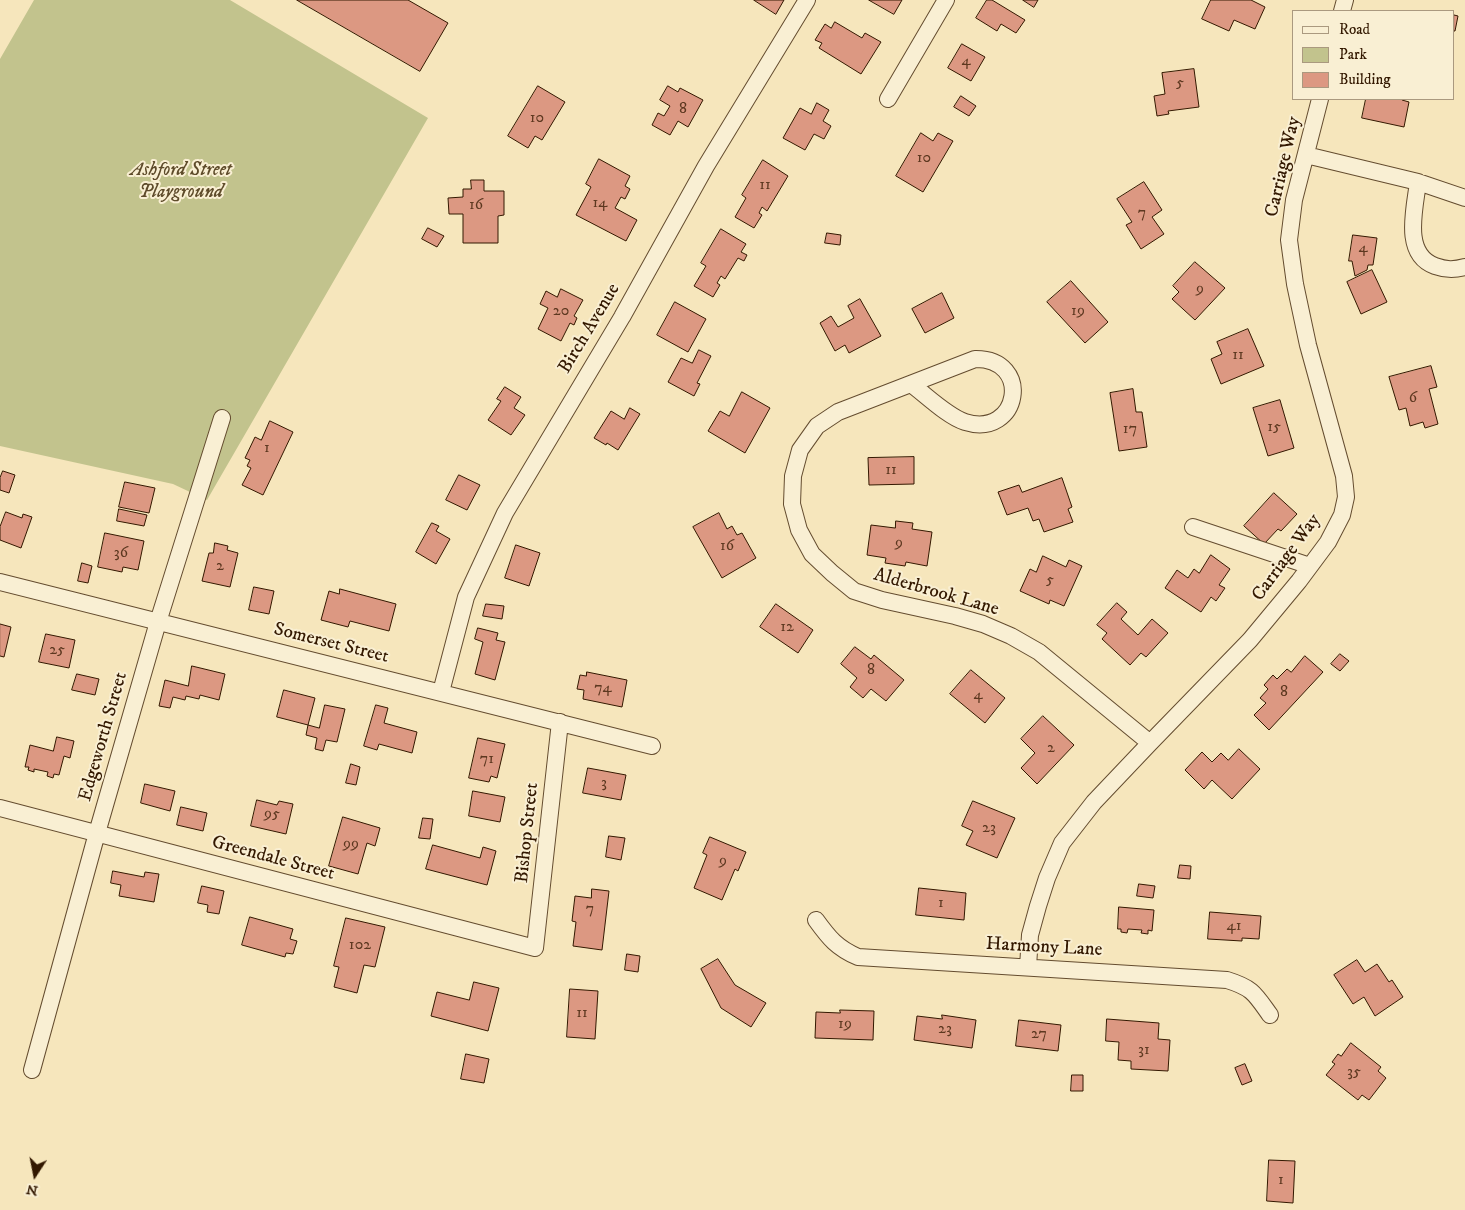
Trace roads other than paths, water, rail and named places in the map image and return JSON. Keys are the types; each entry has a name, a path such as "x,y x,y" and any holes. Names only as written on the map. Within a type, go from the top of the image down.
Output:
{"street":[{"name":"Birch Avenue","path":"440,692 466,597 505,513 622,316 706,166 807,0"},
{"path":"888,99 946,0"},
{"name":"Carriage Way","path":"1028,967 1030,935 1046,878 1062,843 1094,802 1250,640 1328,542 1342,515 1346,497 1344,476 1308,345 1295,284 1289,240 1294,200 1320,100"},
{"path":"1306,155 1418,182 1465,198"},
{"path":"1418,182 1413,232 1415,245 1421,256 1431,264 1443,269 1456,269 1465,266"},
{"name":"Alderbrook Lane","path":"911,384 949,413 963,421 974,424 986,425 996,421 1010,407 1013,397 1010,377 1004,368 996,362 986,359 975,359 838,412 816,426 800,450 793,476 792,504 799,530 812,554 832,574 854,591 882,600 983,624 1039,652 1150,743"},
{"name":"Edgeworth Street","path":"32,1070 158,622 222,418"},
{"path":"1193,527 1310,566"},
{"name":"Somerset Street","path":"0,582 652,746"},
{"name":"Bishop Street","path":"535,948 560,722"},
{"name":"Greendale Street","path":"0,808 535,948"},
{"name":"Harmony Lane","path":"816,920 830,939 844,951 858,957 1226,980 1244,986 1255,993 1270,1016"}],"park label":[{"name":"Ashford Street Playground","path":"181,182"}]}
